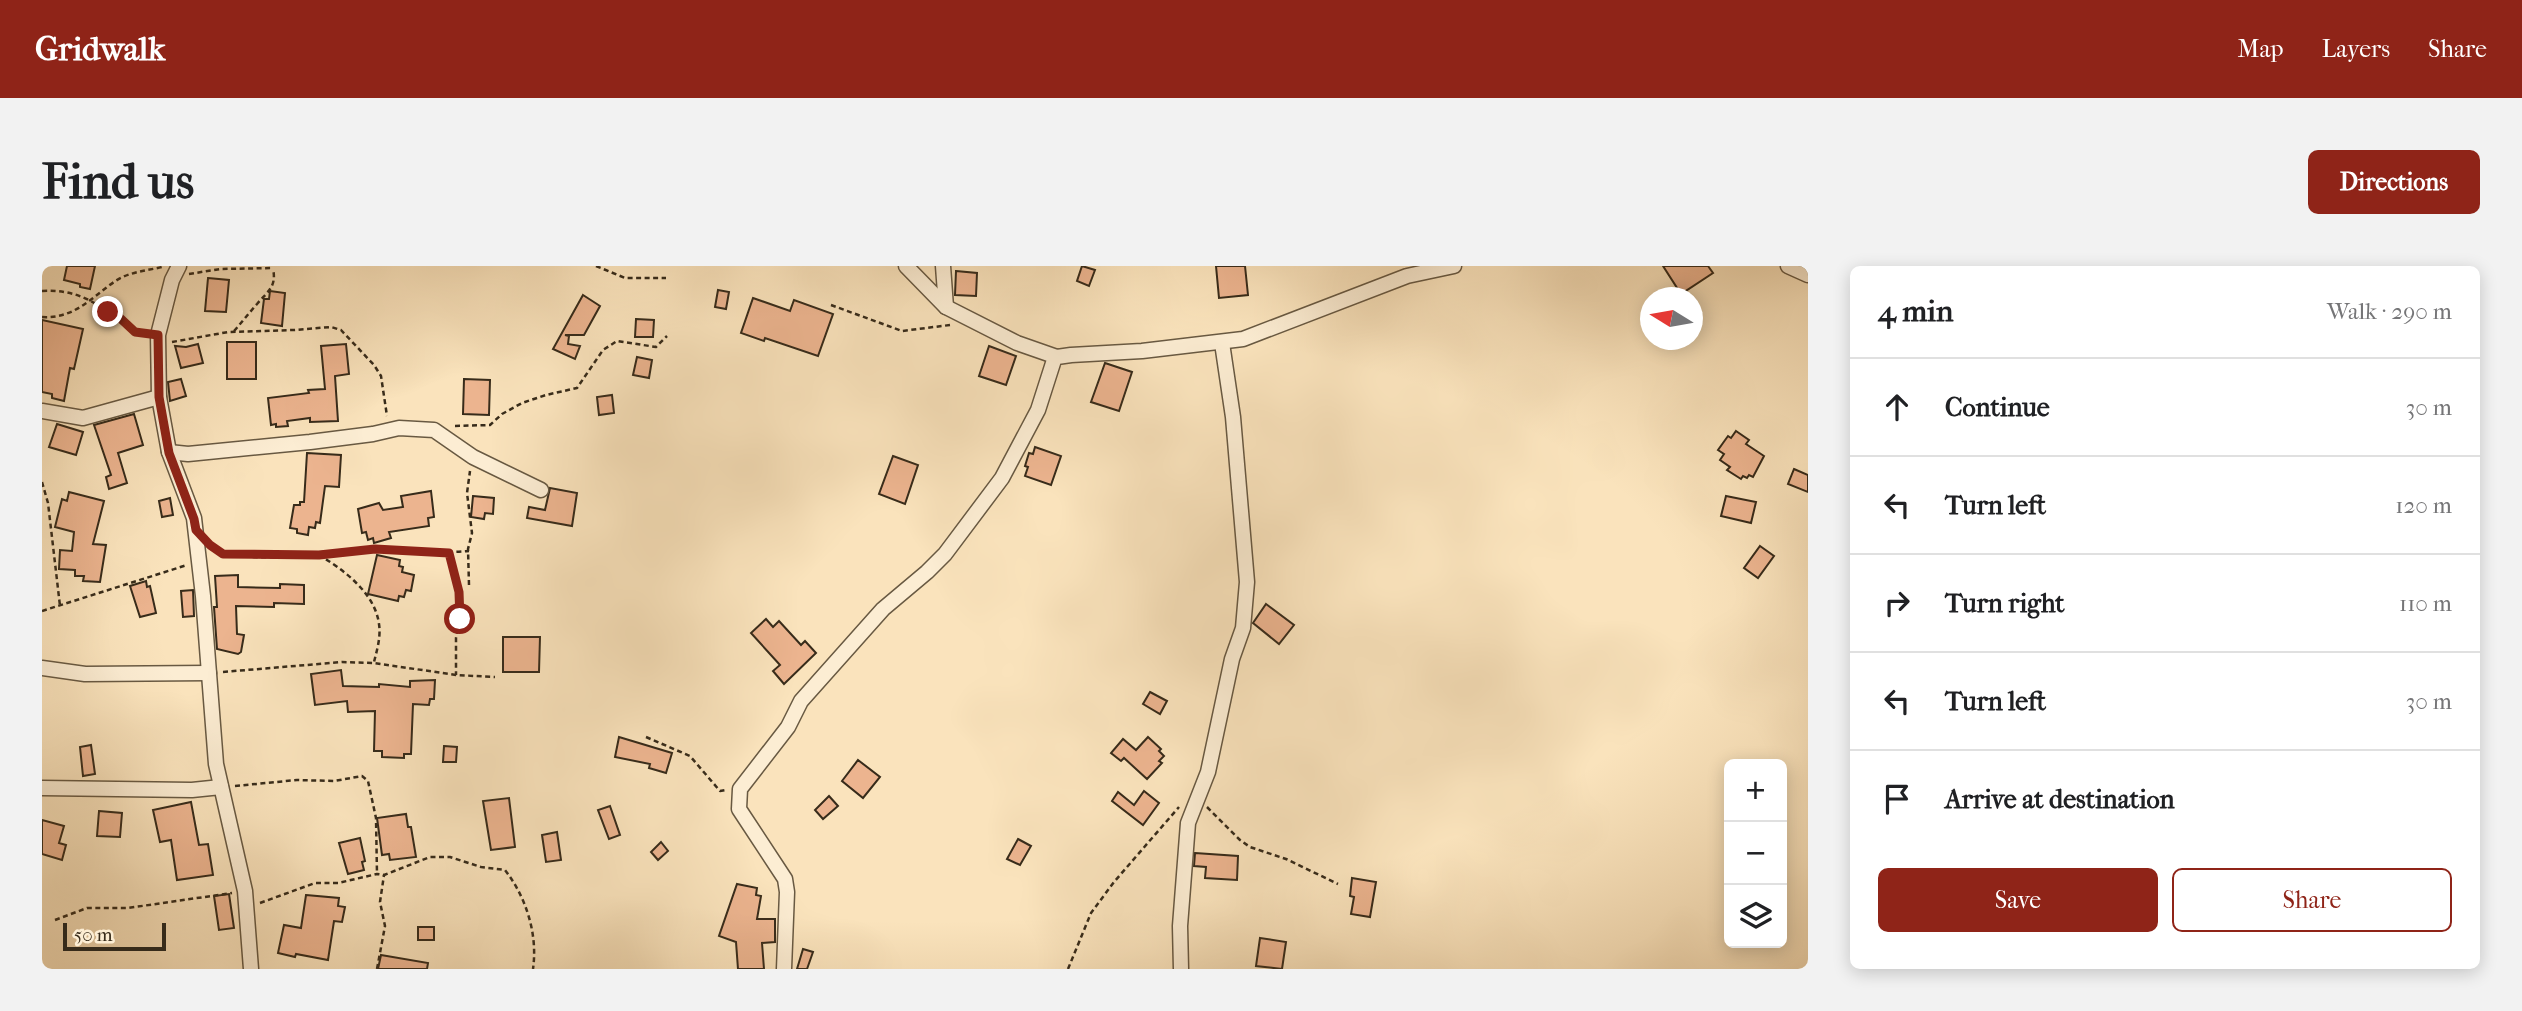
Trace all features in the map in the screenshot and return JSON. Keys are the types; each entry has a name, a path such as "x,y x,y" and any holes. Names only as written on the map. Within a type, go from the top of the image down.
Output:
{"street":[{"path":"906,266 946,307 1017,343 1057,357 1243,340 1407,276 1454,266"},
{"path":"943,266 946,307"},
{"path":"1788,266 1808,275"},
{"path":"173,271 158,339 159,397 169,453 196,530 216,764 245,891 251,969"},
{"path":"1181,969 1181,926 1191,799 1208,772 1232,659 1243,628 1247,582 1234,417 1222,343"},
{"path":"785,969 785,879 739,808 740,789 788,727 801,701 883,609 945,554 1002,478 1038,410 1052,364 1057,357"},
{"path":"42,411 83,418 159,397"},
{"path":"169,453 188,454 310,442 399,428 434,430 473,457 541,490"},
{"path":"42,668 85,674 209,673"},
{"path":"42,788 192,790 221,787"}],"path":[{"path":"596,266 625,278 666,278"},
{"path":"42,317 50,318 78,310 130,274 173,271 188,274 273,267 274,284 268,294 258,302 234,332"},
{"path":"42,291 69,293 93,300 135,332 158,339 331,327 341,330 381,376 389,430"},
{"path":"831,305 902,331 956,325"},
{"path":"434,430 490,425 502,414 522,403 577,388 603,350 617,341 656,346 667,336"},
{"path":"469,585 468,551 472,533 467,493 473,457"},
{"path":"42,482 48,503 60,606"},
{"path":"196,530 223,554 319,555 375,549 449,553 468,551"},
{"path":"449,553 459,592 456,675"},
{"path":"319,555 345,571 372,602 380,637 374,663"},
{"path":"42,611 200,561"},
{"path":"209,673 342,662 374,663 456,675 495,677"},
{"path":"646,737 690,756 720,791 740,789"},
{"path":"221,787 297,780 334,781 362,776 368,781 376,818 377,874"},
{"path":"1068,969 1091,913 1114,882 1191,799 1250,847 1286,859 1338,884"},
{"path":"247,906 272,900 315,883 338,883 377,874 384,875 430,857 450,857 481,867 505,870 518,887 529,920 535,951 533,969"},
{"path":"377,969 385,926 380,902 384,875"},
{"path":"55,920 87,908 128,908 245,891"}],"building":[{"path":"67,266 95,266 90,289 64,280"},
{"path":"1082,266 1095,270 1089,286 1077,281"},
{"path":"1216,266 1245,266 1248,295 1219,298"},
{"path":"1663,266 1708,266 1713,273 1692,287 1676,287"},
{"path":"956,271 977,273 976,296 955,295"},
{"path":"208,278 229,280 226,312 205,311"},
{"path":"718,290 729,292 726,309 715,307"},
{"path":"270,291 285,293 282,326 261,323 264,299 269,299"},
{"path":"583,295 600,306 584,335 565,335 569,336 568,344 580,346 575,359 553,349"},
{"path":"753,298 790,311 794,300 833,314 818,356 741,333"},
{"path":"636,319 654,320 653,337 635,337"},
{"path":"42,320 83,329 74,369 70,368 64,401 42,392"},
{"path":"227,342 256,342 256,379 227,379"},
{"path":"198,344 203,363 181,368 175,346"},
{"path":"346,344 349,374 335,376 338,421 310,422 310,418 287,421 288,426 271,425 268,398 325,389 321,346"},
{"path":"989,346 1016,356 1006,385 979,376"},
{"path":"637,357 652,360 649,378 633,375"},
{"path":"1105,363 1132,372 1119,411 1091,402"},
{"path":"181,379 186,396 170,401 168,382"},
{"path":"464,379 490,380 489,415 463,414"},
{"path":"612,395 614,413 599,415 597,397"},
{"path":"134,414 143,445 118,453 127,483 109,489 106,477 111,475 94,425"},
{"path":"57,424 83,432 76,455 49,447"},
{"path":"1736,431 1749,440 1746,444 1764,456 1753,477 1743,476 1741,479 1727,470 1730,467 1720,460 1724,454 1718,450 1728,436 1731,438"},
{"path":"1035,447 1061,456 1051,485 1025,476 1029,453 1033,454"},
{"path":"307,453 341,455 339,487 325,486 320,523 316,522 315,528 309,527 308,535 297,533 297,529 290,528 294,505 304,502"},
{"path":"893,456 918,465 905,504 879,494"},
{"path":"1794,469 1808,475 1808,492 1788,484"},
{"path":"550,488 577,493 572,526 527,518 529,507 545,510"},
{"path":"431,491 434,517 428,518 429,526 389,532 391,538 374,543 373,538 368,540 366,532 362,533 358,509 379,503 383,510 403,507 401,496"},
{"path":"69,492 104,501 93,544 106,545 100,582 83,581 84,576 75,576 75,570 59,569 60,550 72,551 74,532 55,527 62,499 67,501"},
{"path":"473,496 494,498 493,514 485,513 484,519 471,517"},
{"path":"1726,496 1756,502 1751,523 1721,516"},
{"path":"170,498 173,515 162,517 159,501"},
{"path":"1760,546 1774,556 1758,578 1744,568"},
{"path":"377,555 400,560 402,572 414,575 411,591 406,590 404,597 399,596 398,601 368,594"},
{"path":"238,575 238,587 280,588 280,584 304,585 304,604 274,603 274,607 236,606 237,634 244,635 241,652 238,654 217,649 214,607 217,607 215,576"},
{"path":"146,581 147,587 150,586 156,613 140,617 130,586"},
{"path":"193,590 194,616 183,617 181,591"},
{"path":"1266,604 1294,625 1279,644 1253,623"},
{"path":"766,619 773,627 779,621 801,645 805,641 816,653 784,684 773,671 780,665 751,633"},
{"path":"503,637 540,637 539,672 503,672"},
{"path":"341,670 343,686 379,687 379,684 410,687 410,681 435,680 434,699 430,699 429,705 413,704 411,754 404,754 404,758 382,757 382,751 374,751 375,711 348,712 347,701 315,705 311,674"},
{"path":"1150,692 1167,701 1160,714 1143,704"},
{"path":"619,737 672,753 666,773 649,768 650,764 615,757"},
{"path":"1148,737 1161,749 1159,751 1164,756 1159,761 1162,763 1147,779 1124,758 1121,761 1111,753 1123,739 1136,750"},
{"path":"91,745 95,774 83,776 80,747"},
{"path":"444,746 457,747 456,762 443,762"},
{"path":"858,760 880,777 863,798 842,781"},
{"path":"1144,791 1159,803 1143,825 1112,801 1118,792 1134,805"},
{"path":"829,796 838,806 823,819 815,810"},
{"path":"509,798 515,847 491,850 483,801"},
{"path":"191,802 199,845 208,844 213,875 177,880 171,840 160,842 153,810"},
{"path":"610,806 620,835 609,839 598,810"},
{"path":"99,811 122,813 120,837 97,836"},
{"path":"406,814 416,857 390,860 389,854 382,855 377,818"},
{"path":"42,820 64,826 59,843 66,845 62,860 42,854"},
{"path":"557,832 561,860 546,862 542,835"},
{"path":"360,838 365,861 362,862 364,870 348,874 339,843"},
{"path":"1018,839 1031,846 1020,865 1007,859"},
{"path":"661,842 668,851 658,860 651,852"},
{"path":"1195,853 1238,856 1237,880 1205,878 1206,867 1194,866"},
{"path":"1352,878 1376,882 1370,917 1351,914 1354,897 1350,896"},
{"path":"737,884 757,888 756,895 761,896 757,919 775,919 775,942 762,943 764,969 738,969 736,942 719,936"},
{"path":"229,894 234,928 219,930 214,896"},
{"path":"306,895 339,898 338,906 345,907 342,922 334,921 328,960 278,953 284,925 301,928"},
{"path":"418,927 434,927 434,940 418,940"},
{"path":"1260,938 1286,942 1282,969 1256,966"},
{"path":"803,949 813,952 807,969 797,969"},
{"path":"381,955 428,963 427,969 378,969"}],"route":[{"path":"108,312 120,318 135,332 158,335 159,397 169,453 196,530 210,545 223,554 274,556 319,555 375,549 449,553 459,592 460,619"}]}
